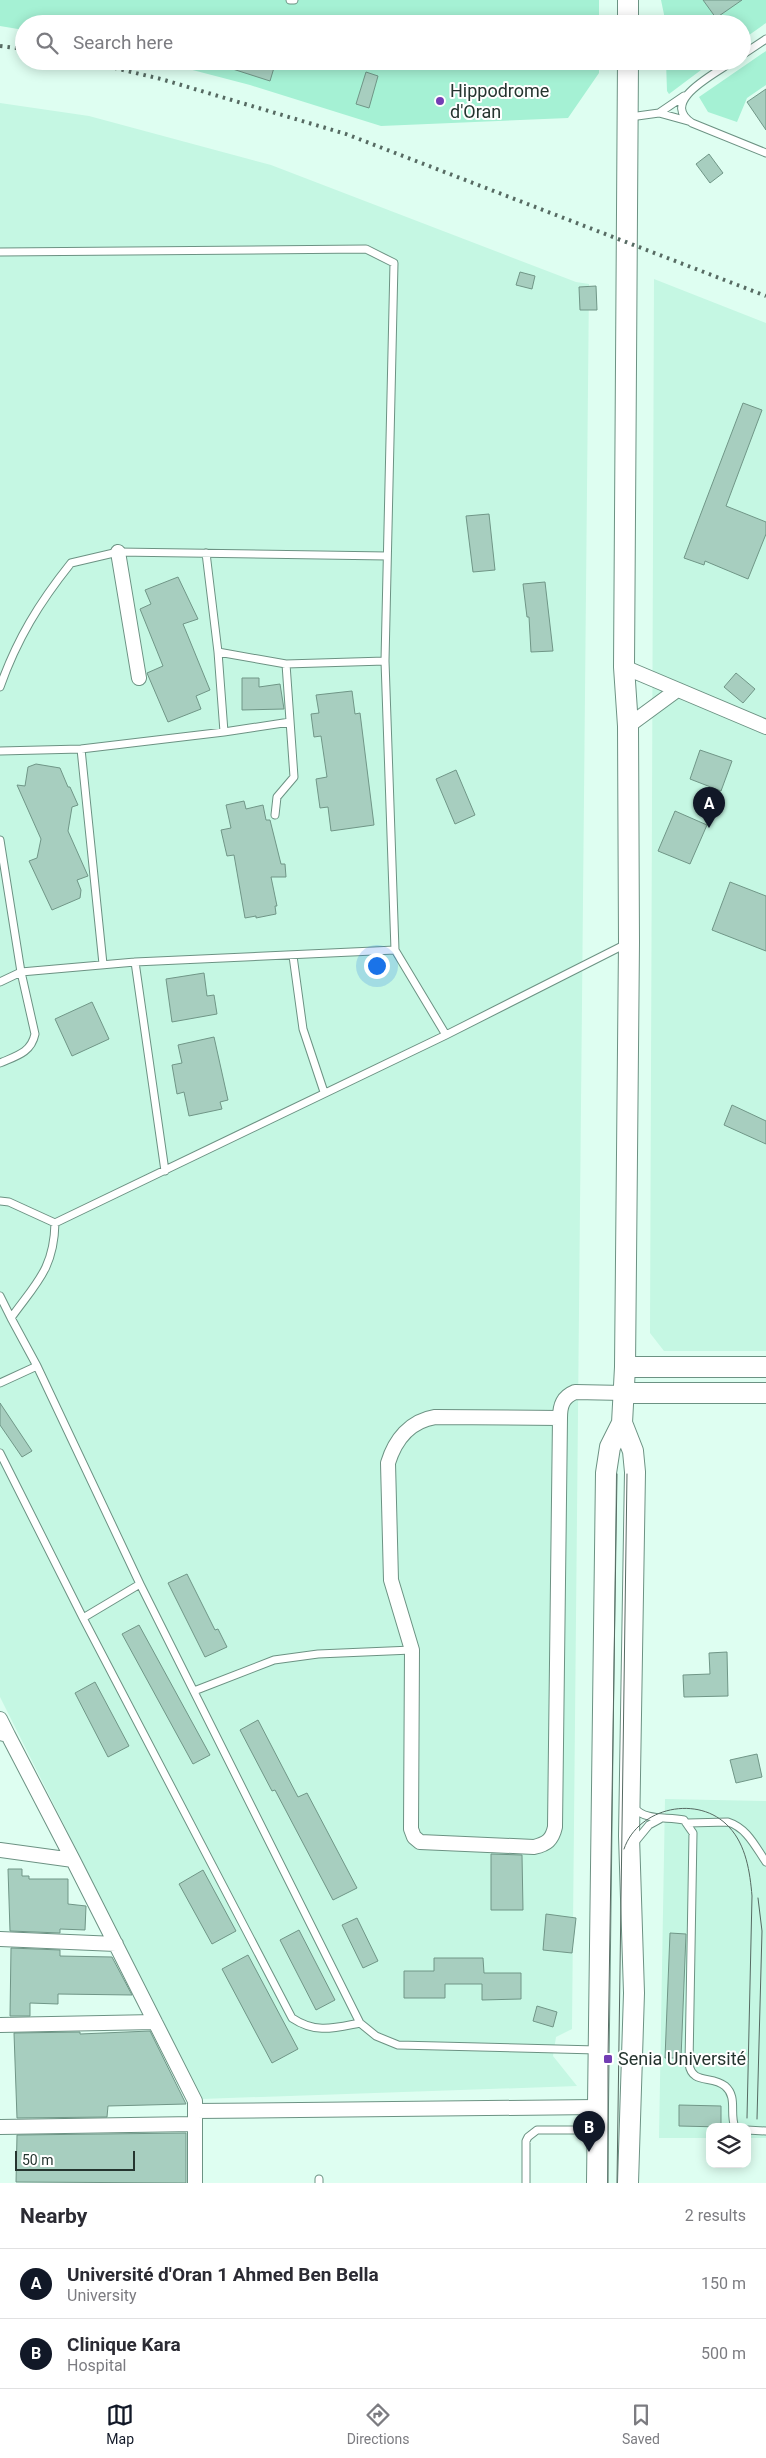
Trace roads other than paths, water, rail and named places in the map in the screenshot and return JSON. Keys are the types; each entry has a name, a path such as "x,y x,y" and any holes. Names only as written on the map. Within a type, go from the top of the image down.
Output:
{"main road":[{"path":"628,0 628,15"},
{"path":"597,2183 597,2050 606,1473 610,1447 622,1423 625,1367 629,942 628,726 624,667 628,70"},
{"path":"625,1367 766,1367"},
{"path":"624,1393 766,1393"},
{"path":"622,1423 630,1442 635,1472 630,1800 634,2002 628,2183"}],"street":[{"path":"118,552 139,678"},
{"path":"624,667 766,727"},
{"path":"628,726 677,690"},
{"path":"560,1418 435,1417 423,1419 413,1425 397,1442 388,1464 391,1580 412,1650 411,1829 414,1837 420,1842 428,1844 534,1847 545,1844 553,1838 555,1828 560,1418 562,1401 568,1395 575,1392 624,1393"},
{"path":"0,1719 4,1734 74,1860 195,2101 195,2183"},
{"path":"0,1850 74,1860"},
{"path":"0,1939 116,1944"},
{"path":"0,2025 155,2022"},
{"path":"0,2127 195,2118 597,2107"}],"lane":[{"path":"751,49 766,39"},
{"path":"628,118 659,113 720,70"},
{"path":"686,94 683,99 682,110 687,119 692,123"},
{"path":"659,113 692,123 766,153"},
{"path":"0,252 366,249 394,263 385,661 395,950 446,1035"},
{"path":"0,687 12,652 31,616 71,563 118,552 387,556"},
{"path":"206,553 218,652 224,732"},
{"path":"218,652 286,664 385,661"},
{"path":"275,815 277,797 294,777 286,664"},
{"path":"0,751 81,749 290,722"},
{"path":"81,749 103,964"},
{"path":"0,840 20,972 35,1034 33,1043 28,1050 0,1063"},
{"path":"0,1201 9,1202 55,1223 446,1035 629,942"},
{"path":"0,982 20,972 103,964 395,950"},
{"path":"293,956 303,1029 324,1092"},
{"path":"135,962 165,1171"},
{"path":"11,1318 44,1273 52,1257 55,1223"},
{"path":"0,1296 37,1366 140,1584 360,2023 376,2036 398,2045 597,2050"},
{"path":"0,1383 37,1366"},
{"path":"0,1453 83,1618 292,2018 306,2027 330,2029 360,2023"},
{"path":"83,1618 140,1584"},
{"path":"194,1691 274,1660 318,1654 412,1650"},
{"path":"630,1800 632,1807 639,1813 678,1819 688,1823 728,1822 734,1824 749,1837 766,1862"},
{"path":"630,1853 637,1838 649,1824 662,1818"},
{"path":"688,1823 693,1833 688,2064 696,2078 713,2080 725,2086 731,2094 735,2123"},
{"path":"526,2183 526,2141 532,2133 537,2130 597,2130"},
{"path":"751,2130 766,2131"}],"tram line":[{"path":"608,2183 608,2059 617,1474"},
{"path":"617,2183 627,1474"},
{"path":"624,1849 631,1835 642,1823 655,1815 670,1810 686,1808 702,1811 716,1817 735,1834 743,1850 752,1896 747,2118"},
{"path":"757,2119 762,1931 758,1898"}],"railway":[{"path":"0,46 15,48"},
{"path":"123,70 161,79 346,134 766,296"}],"place":[{"name":"Hippodrome d'Oran","path":"440,101"},
{"name":"Université d'Oran 1 Ahmed Ben Bella","path":"709,828"},
{"name":"Senia Université","path":"608,2059"},
{"name":"Clinique Kara","path":"589,2152"}]}
